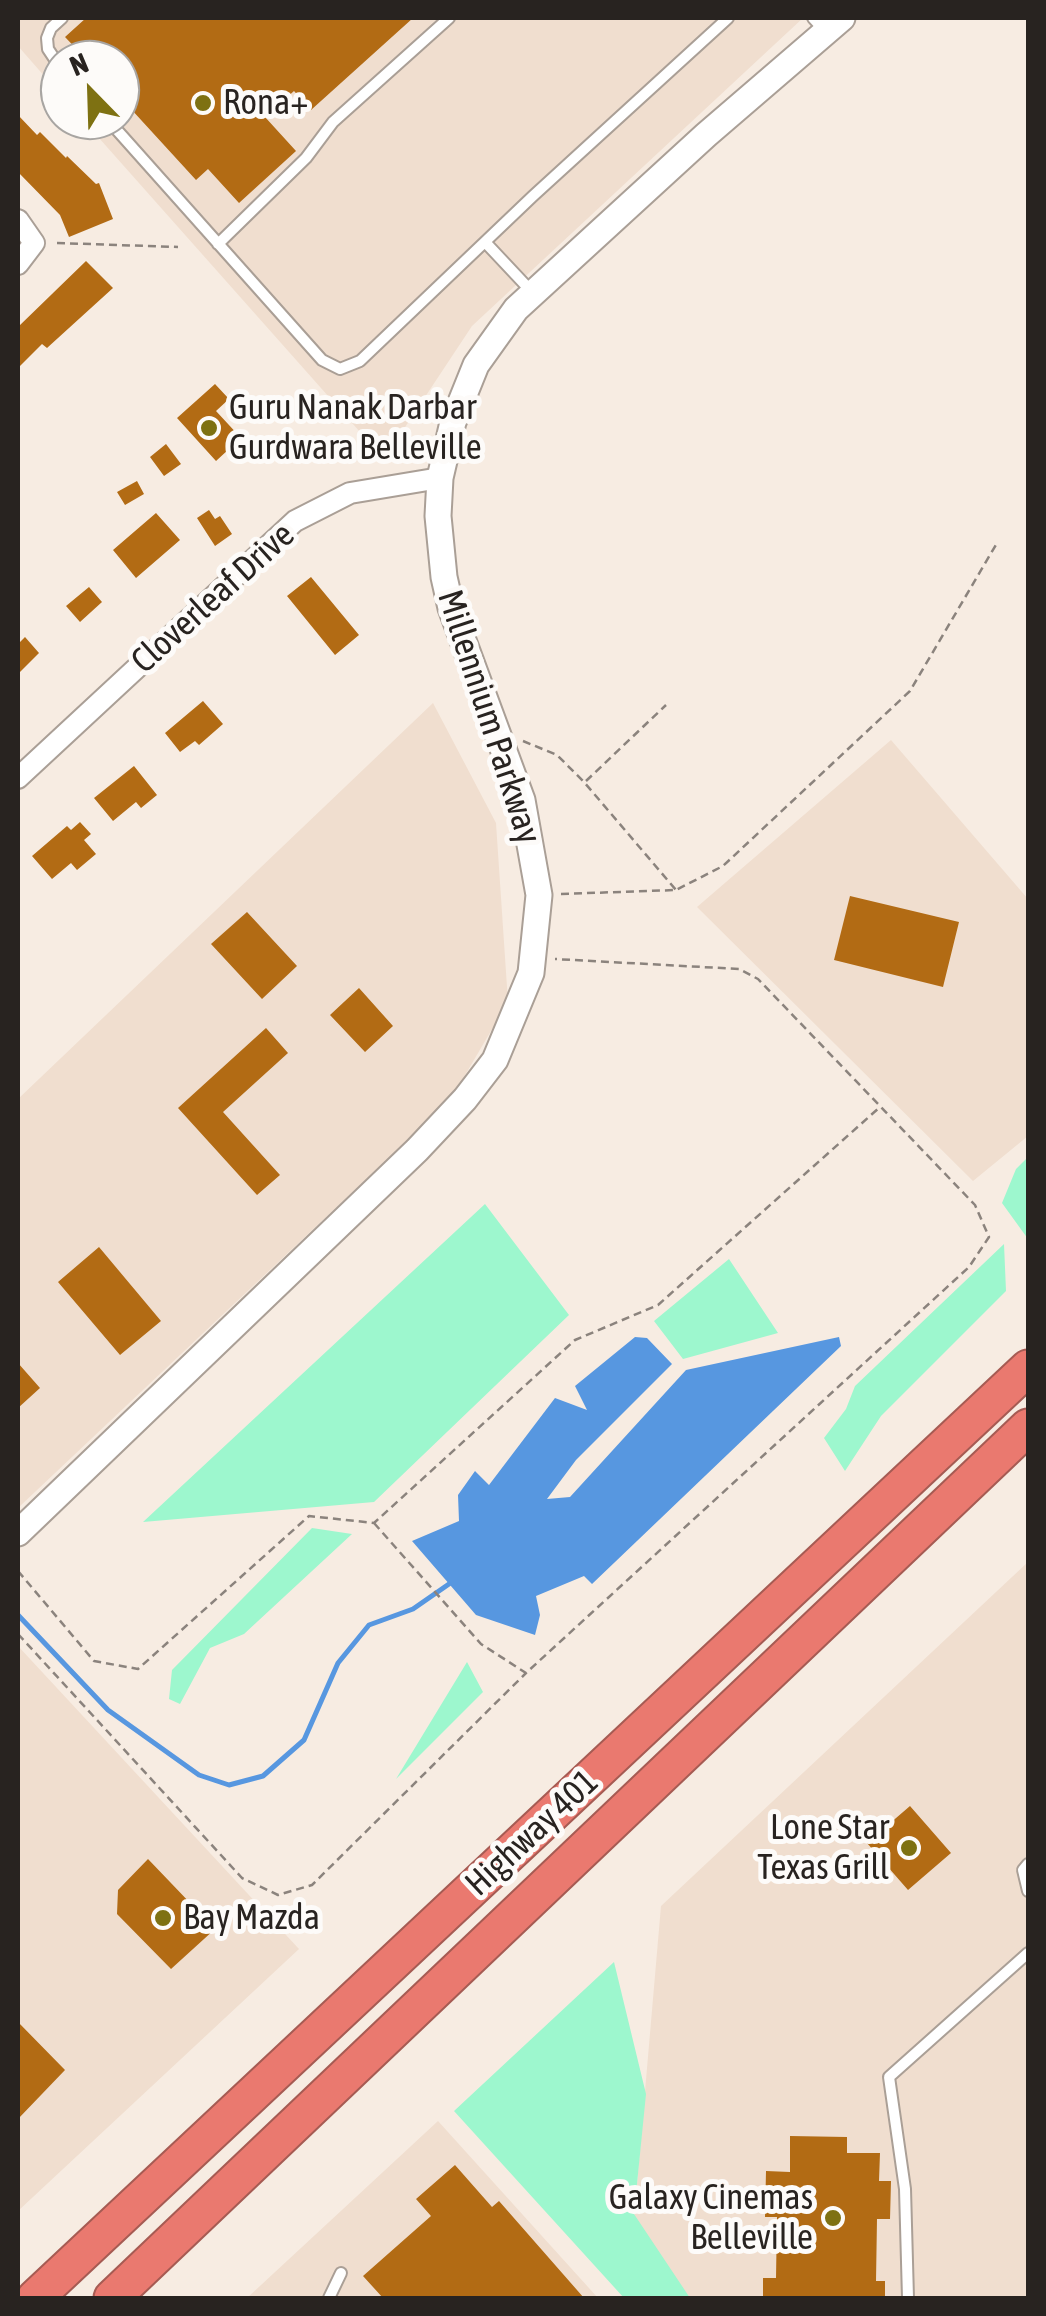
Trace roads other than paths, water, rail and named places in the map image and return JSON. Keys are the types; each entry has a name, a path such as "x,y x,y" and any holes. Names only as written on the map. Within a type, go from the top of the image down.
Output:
{"highway":[{"name":"Highway 401","path":"35,2298 1028,1368"},
{"name":"Highway 401","path":"112,2298 1028,1427"}],"street":[{"name":"Millennium Parkway","path":"18,1533 416,1150 465,1099 495,1060 510,1030 534,957 539,895 526,814 450,608 440,552 440,478 453,422 476,365 499,329 532,292 827,23 850,18"},
{"path":"18,220 34,242 18,264"},
{"name":"Cloverleaf Drive","path":"18,778 295,521 350,493 440,478"}],"lane":[{"path":"47,40 51,28 62,18"},
{"path":"218,244 306,158 333,122 448,18"},
{"path":"126,140 322,360 340,368 360,361 728,18"},
{"path":"485,242 532,292"},
{"path":"1028,1864 1023,1870 1028,1892"},
{"path":"908,2298 905,2190 889,2077 1028,1953"},
{"path":"329,2298 341,2274"}],"water":[{"path":"635,1337 647,1338 672,1364 576,1460 547,1499 570,1497 686,1370 839,1337 841,1346 592,1584 584,1576 536,1596 540,1615 535,1635 476,1615 412,1541 459,1521 458,1495 475,1471 489,1485 555,1398 587,1410 575,1386"}],"waterway":[{"path":"18,1615 108,1710 199,1775 229,1785 263,1776 304,1740 338,1663 369,1625 413,1609 449,1584"}],"place":[{"name":"Rona+","path":"203,103"},
{"name":"Guru Nanak Darbar Gurdwara Belleville","path":"209,428"},
{"name":"Lone Star Texas Grill","path":"909,1848"},
{"name":"Bay Mazda","path":"163,1918"},
{"name":"Galaxy Cinemas Belleville","path":"833,2218"}]}
